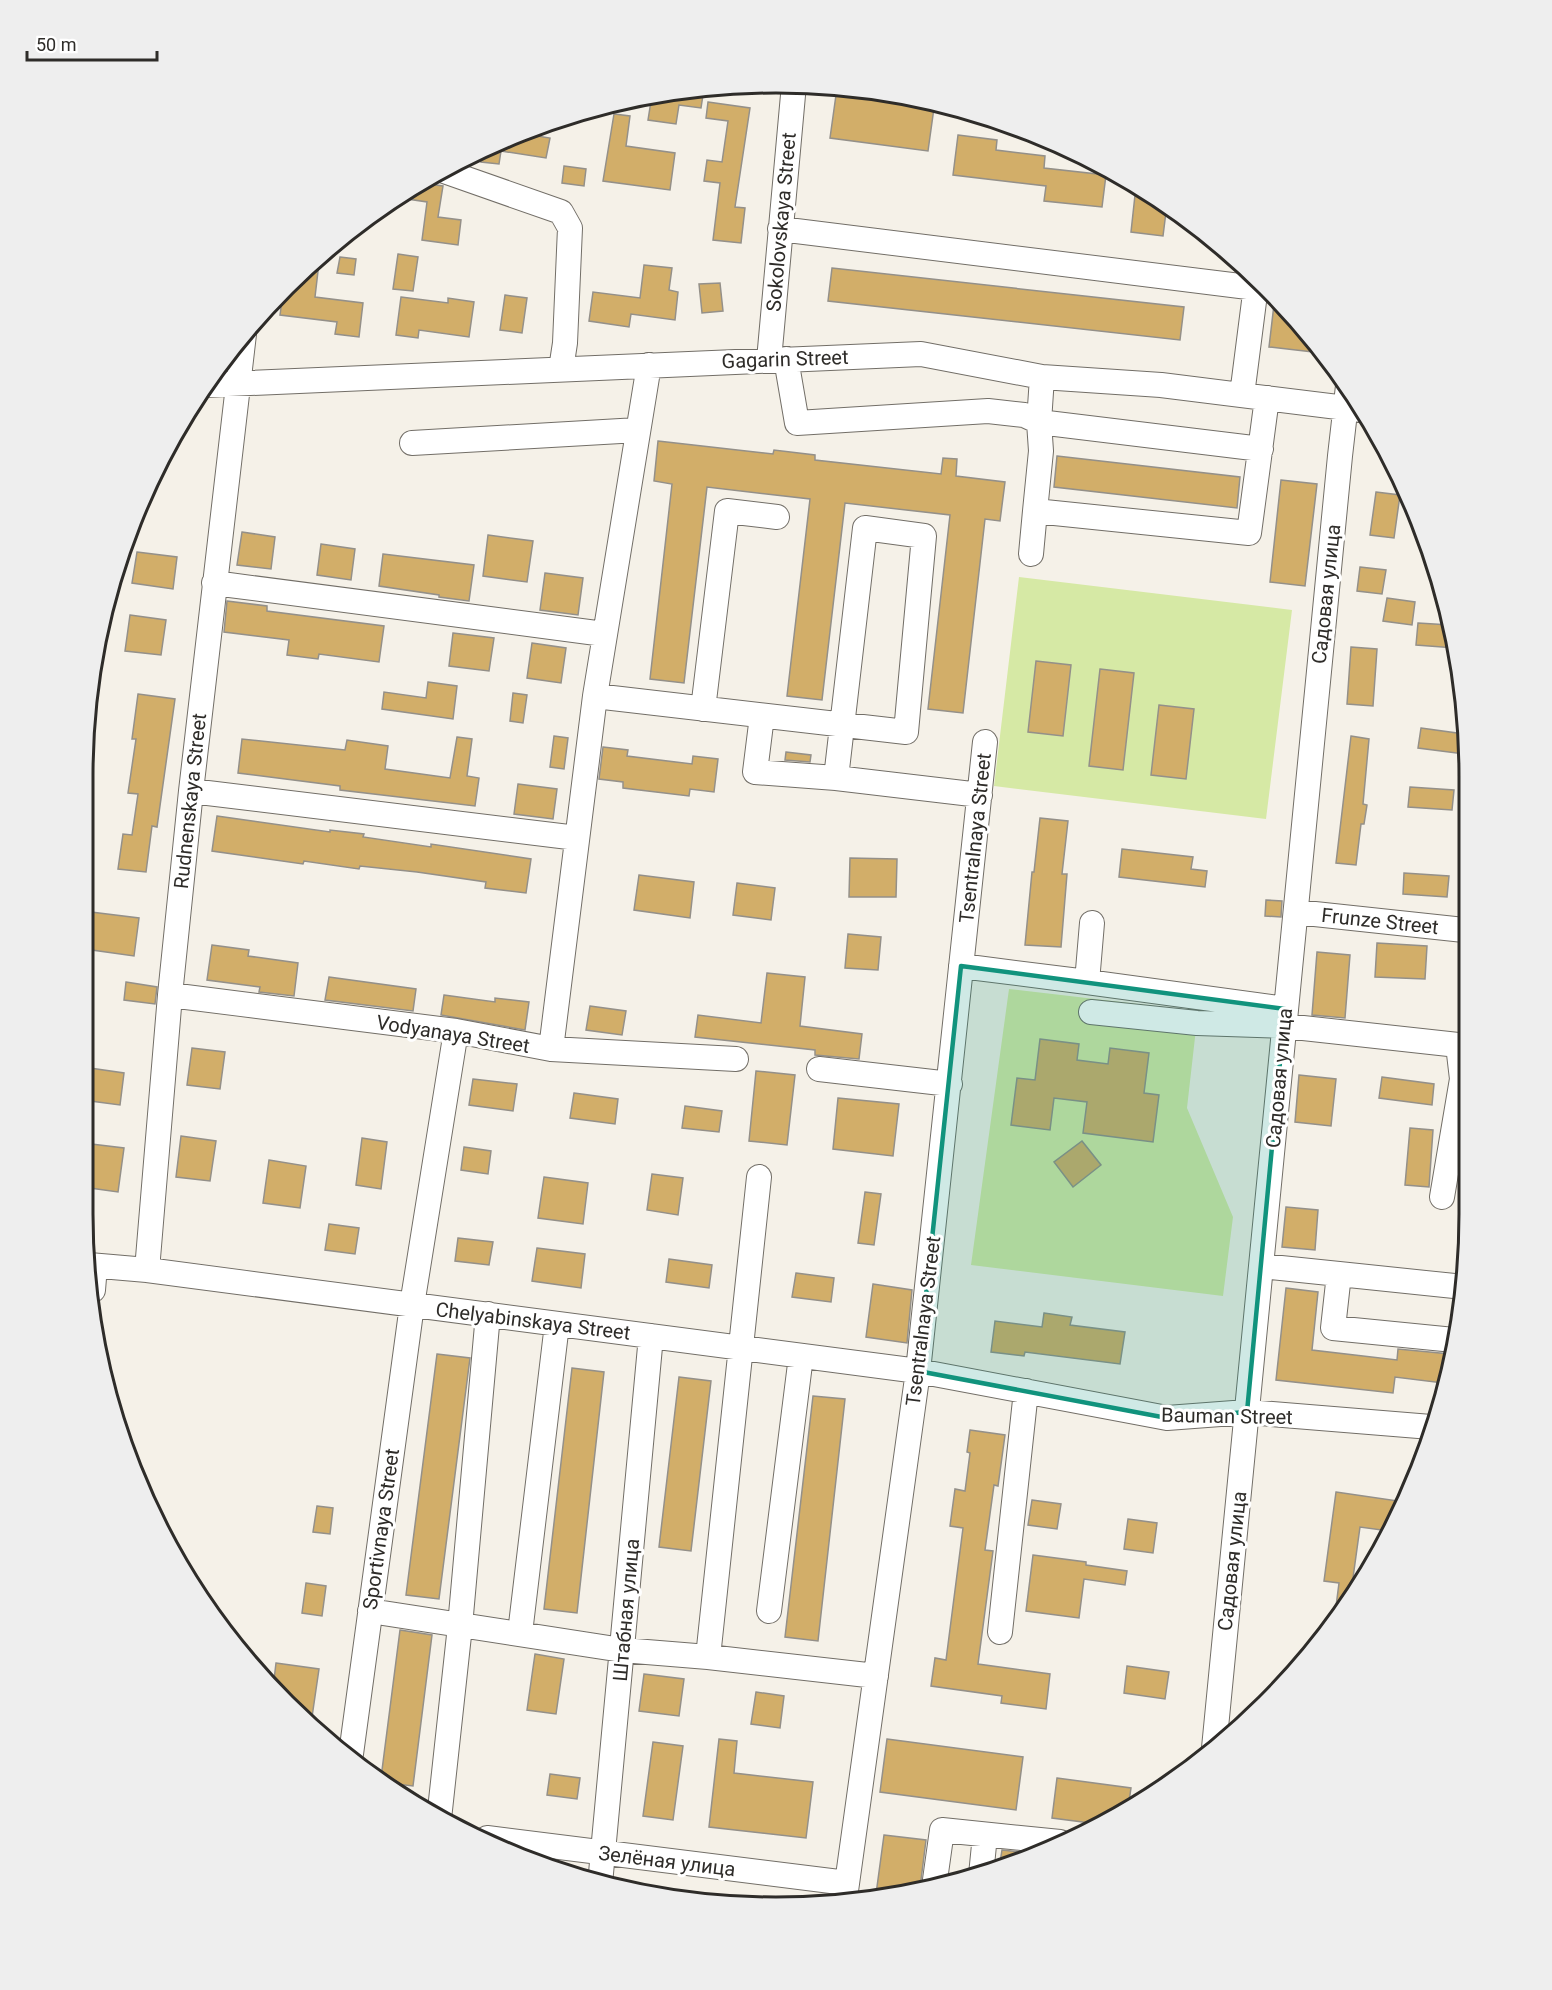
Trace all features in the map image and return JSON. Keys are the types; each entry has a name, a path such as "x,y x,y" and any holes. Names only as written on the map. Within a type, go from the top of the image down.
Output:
{"street":[{"name":"Sokolovskaya Street","path":"793,93 780,229 777,360 797,423 988,411 1024,415 1039,422"},
{"path":"454,174 561,212 570,228 565,343 561,369"},
{"path":"780,229 1247,282"},
{"path":"1242,395 1255,289"},
{"name":"Rudnenskaya Street","path":"147,1270 190,791 242,351"},
{"name":"Gagarin Street","path":"217,384 921,354 1042,377 1161,385 1268,398 1346,401"},
{"path":"551,1049 595,696 648,365"},
{"path":"1031,554 1041,451 1039,422 1042,377"},
{"path":"1035,511 1250,533 1268,398"},
{"name":"Садовая улица","path":"1215,1737 1285,1018 1351,409"},
{"path":"1039,422 1261,449"},
{"path":"412,443 638,430"},
{"path":"703,709 727,511 777,517"},
{"path":"595,696 762,716 841,725 906,732 924,536 865,528 841,725 836,778"},
{"path":"214,583 604,634"},
{"path":"762,716 755,772 836,778 980,795"},
{"name":"Tsentralnaya Street","path":"846,1891 918,1371 985,742"},
{"path":"190,791 577,838"},
{"name":"Frunze Street","path":"1296,912 1459,929"},
{"path":"1087,982 1092,923"},
{"path":"961,966 1087,982 1285,1018 1458,1045 1459,1054"},
{"name":"Vodyanaya Street","path":"170,995 456,1031 551,1049 736,1059"},
{"path":"1091,1012 1197,1023 1285,1018"},
{"name":"Sportivnaya Street","path":"352,1749 412,1305 456,1031"},
{"path":"819,1069 950,1084"},
{"path":"1442,1197 1459,1124"},
{"path":"708,1657 759,1177"},
{"name":"Chelyabinskaya Street","path":"95,1266 147,1270 918,1371"},
{"path":"1261,1266 1455,1286"},
{"path":"1339,1274 1334,1328 1447,1339"},
{"path":"440,1808 460,1626 488,1314"},
{"path":"520,1633 557,1324"},
{"name":"Штабная улица","path":"601,1874 651,1336"},
{"path":"769,1611 801,1356"},
{"name":"Bauman Street","path":"918,1371 1167,1418 1247,1412 1425,1427"},
{"path":"1000,1632 1026,1391"},
{"path":"370,1611 622,1650 876,1676"},
{"path":"935,1878 942,1830 1045,1841"},
{"path":"982,1865 985,1835"},
{"name":"Зелёная улица","path":"504,1840 603,1853 846,1891"}],"highlighted area":[{"path":"961,966 1285,1009 1247,1412 1167,1418 918,1371"}],"green space":[{"path":"1019,577 1292,610 1266,819 994,786"},
{"path":"1009,989 1198,1011 1187,1108 1233,1217 1223,1296 971,1265"}],"building":[{"path":"836,96 934,112 928,151 830,138"},
{"path":"703,97 701,108 679,105 676,124 648,120 650,105"},
{"path":"708,102 750,108 735,207 745,208 741,243 713,240 720,183 704,181 707,160 722,162 728,121 706,118"},
{"path":"614,114 630,116 626,146 675,153 670,190 603,181"},
{"path":"958,135 997,140 996,150 1045,156 1044,168 1098,174 1106,178 1102,207 1044,201 1046,186 953,175"},
{"path":"538,136 550,138 546,158 501,151"},
{"path":"501,151 499,164 481,162 481,160"},
{"path":"564,166 586,169 584,186 562,183"},
{"path":"435,185 443,186 438,217 461,220 458,245 422,240 427,202 411,200"},
{"path":"1135,196 1166,215 1163,236 1131,232"},
{"path":"398,254 418,257 413,291 393,289"},
{"path":"340,257 356,259 354,275 337,273"},
{"path":"644,265 672,268 669,290 678,292 675,320 631,314 629,327 589,321 593,292 640,298"},
{"path":"832,268 1184,307 1180,340 828,301"},
{"path":"318,269 315,297 363,303 359,337 335,334 337,322 280,315 281,305"},
{"path":"720,283 723,311 702,313 699,284"},
{"path":"505,295 527,298 522,333 500,330"},
{"path":"401,297 448,303 448,298 474,302 469,337 419,330 418,338 396,335"},
{"path":"1274,308 1311,352 1269,347"},
{"path":"658,441 773,454 774,450 815,455 815,460 941,474 943,458 957,459 956,476 1005,482 1000,521 985,519 963,713 928,709 950,515 845,503 822,700 787,696 810,499 707,487 684,683 650,679 672,484 654,481"},
{"path":"1057,456 1240,477 1237,508 1054,487"},
{"path":"1281,480 1317,484 1305,586 1270,582"},
{"path":"1376,492 1398,495 1394,538 1370,535"},
{"path":"242,532 275,537 271,569 237,565"},
{"path":"488,535 533,541 527,582 483,576"},
{"path":"321,544 355,549 351,580 317,575"},
{"path":"137,552 177,557 173,589 132,583"},
{"path":"383,554 474,565 469,601 379,586"},
{"path":"1360,567 1386,570 1382,594 1357,591"},
{"path":"545,573 583,578 578,615 540,610"},
{"path":"1387,598 1415,602 1412,625 1383,621"},
{"path":"227,601 267,606 267,611 384,626 379,662 319,654 318,659 287,655 289,640 224,632"},
{"path":"130,615 166,620 161,655 125,651"},
{"path":"1418,623 1442,624 1447,647 1416,645"},
{"path":"453,633 494,638 489,671 449,666"},
{"path":"532,643 566,648 561,683 527,678"},
{"path":"1351,647 1377,649 1373,706 1347,704"},
{"path":"1036,661 1071,665 1063,736 1028,732"},
{"path":"1100,669 1134,673 1123,770 1089,766"},
{"path":"428,682 457,686 453,719 382,709 384,692 426,698"},
{"path":"513,693 527,695 523,723 510,721"},
{"path":"138,694 175,699 157,827 152,826 146,872 118,869 123,834 132,835 138,794 128,793 136,739 132,739"},
{"path":"1159,705 1194,709 1186,779 1151,775"},
{"path":"1421,728 1458,733 1458,753 1418,748"},
{"path":"554,736 568,738 564,769 550,767"},
{"path":"1351,736 1369,739 1363,804 1367,805 1364,824 1361,824 1356,865 1336,863"},
{"path":"457,737 472,739 467,776 479,778 475,806 340,790 340,786 238,773 242,739 345,750 347,740 388,746 385,769 450,778"},
{"path":"603,747 628,750 627,756 692,764 693,756 718,759 714,792 690,789 689,796 623,788 623,782 599,779"},
{"path":"786,752 811,755 810,762 785,760"},
{"path":"518,784 557,789 553,819 514,814"},
{"path":"1410,787 1454,790 1452,810 1408,807"},
{"path":"217,816 330,832 330,830 364,834 363,837 431,847 431,844 531,859 526,893 485,888 486,882 417,872 360,866 359,869 304,861 303,864 212,851"},
{"path":"1040,818 1068,821 1062,874 1067,874 1061,947 1025,945"},
{"path":"1122,849 1193,857 1191,869 1207,871 1205,887 1119,877"},
{"path":"850,858 897,859 896,897 849,897"},
{"path":"1404,873 1449,876 1447,897 1403,894"},
{"path":"639,875 694,882 690,918 634,910"},
{"path":"737,883 775,888 771,920 733,915"},
{"path":"1266,900 1282,901 1281,917 1265,916"},
{"path":"93,912 139,918 134,956 93,950"},
{"path":"848,934 881,937 878,970 845,968"},
{"path":"1377,943 1427,946 1425,979 1375,977"},
{"path":"212,945 249,950 248,956 298,963 294,996 259,992 260,987 207,980"},
{"path":"1317,952 1350,955 1345,1018 1312,1015"},
{"path":"767,973 805,977 800,1026 862,1034 859,1059 815,1055 815,1050 695,1037 698,1015 761,1023"},
{"path":"329,977 416,989 413,1011 325,1000"},
{"path":"126,982 157,987 155,1004 124,1000"},
{"path":"444,995 495,1002 495,998 529,1002 525,1030 441,1015"},
{"path":"590,1006 626,1011 622,1035 586,1030"},
{"path":"1040,1039 1079,1044 1077,1060 1108,1064 1110,1048 1149,1053 1144,1093 1159,1095 1153,1142 1083,1133 1087,1102 1054,1098 1050,1130 1011,1125 1017,1078 1035,1080"},
{"path":"192,1048 225,1052 220,1089 187,1085"},
{"path":"93,1068 124,1073 120,1105 93,1101"},
{"path":"756,1071 795,1075 787,1145 749,1141"},
{"path":"1299,1075 1336,1079 1331,1126 1295,1122"},
{"path":"1382,1077 1434,1084 1432,1105 1379,1098"},
{"path":"473,1079 517,1084 513,1111 469,1105"},
{"path":"574,1093 618,1099 615,1124 570,1118"},
{"path":"838,1098 899,1104 893,1156 833,1149"},
{"path":"685,1106 722,1111 719,1132 682,1128"},
{"path":"1410,1128 1433,1130 1429,1187 1405,1185"},
{"path":"181,1136 216,1141 210,1181 176,1177"},
{"path":"362,1138 387,1142 381,1189 356,1185"},
{"path":"1082,1141 1101,1165 1073,1187 1054,1162"},
{"path":"93,1144 124,1148 118,1192 93,1188"},
{"path":"464,1147 491,1151 488,1174 461,1170"},
{"path":"269,1160 306,1166 300,1208 263,1203"},
{"path":"652,1174 683,1178 678,1215 647,1210"},
{"path":"544,1177 588,1183 583,1224 538,1218"},
{"path":"865,1192 881,1194 874,1245 858,1243"},
{"path":"1286,1207 1318,1210 1315,1250 1282,1247"},
{"path":"329,1224 359,1228 355,1254 325,1250"},
{"path":"458,1238 493,1242 489,1265 455,1261"},
{"path":"537,1248 585,1254 581,1288 532,1281"},
{"path":"669,1259 712,1265 709,1288 666,1282"},
{"path":"796,1273 834,1278 831,1302 792,1297"},
{"path":"873,1284 912,1290 907,1343 866,1337"},
{"path":"1286,1288 1318,1292 1312,1350 1397,1360 1398,1349 1445,1353 1438,1382 1395,1377 1393,1393 1276,1380"},
{"path":"1044,1313 1072,1317 1070,1325 1125,1332 1120,1364 1025,1352 1024,1356 991,1352 995,1321 1042,1327"},
{"path":"437,1354 470,1358 439,1599 406,1595"},
{"path":"572,1368 604,1372 577,1613 544,1609"},
{"path":"679,1377 711,1381 691,1551 659,1547"},
{"path":"813,1396 845,1399 818,1641 785,1637"},
{"path":"970,1430 1005,1435 998,1486 994,1485 985,1550 993,1551 978,1664 1050,1674 1046,1709 1001,1703 1002,1696 931,1686 935,1658 946,1660 963,1528 950,1526 955,1489 965,1491 970,1453 967,1452"},
{"path":"1336,1492 1396,1501 1381,1530 1360,1527 1353,1579 1336,1604 1339,1583 1324,1581"},
{"path":"1032,1500 1061,1504 1057,1529 1028,1525"},
{"path":"317,1506 333,1508 330,1534 313,1532"},
{"path":"1128,1519 1157,1523 1153,1553 1124,1549"},
{"path":"1033,1555 1086,1562 1086,1565 1127,1571 1125,1585 1084,1579 1079,1618 1026,1611"},
{"path":"306,1583 326,1586 322,1616 302,1613"},
{"path":"400,1630 432,1635 413,1786 401,1785 382,1771"},
{"path":"535,1654 564,1659 556,1714 527,1710"},
{"path":"276,1663 319,1669 312,1715 293,1697 274,1677"},
{"path":"1127,1666 1169,1672 1165,1699 1124,1693"},
{"path":"644,1674 684,1679 679,1716 639,1711"},
{"path":"756,1692 784,1696 780,1728 751,1724"},
{"path":"719,1739 737,1741 734,1773 813,1782 806,1838 709,1827"},
{"path":"887,1739 1023,1757 1016,1810 880,1792"},
{"path":"653,1742 683,1746 673,1820 643,1816"},
{"path":"550,1774 580,1778 577,1799 547,1795"},
{"path":"1057,1778 1131,1788 1130,1798 1086,1822 1052,1818"},
{"path":"884,1835 926,1840 921,1881 877,1889"},
{"path":"1002,1850 1020,1852 1001,1859"}]}
